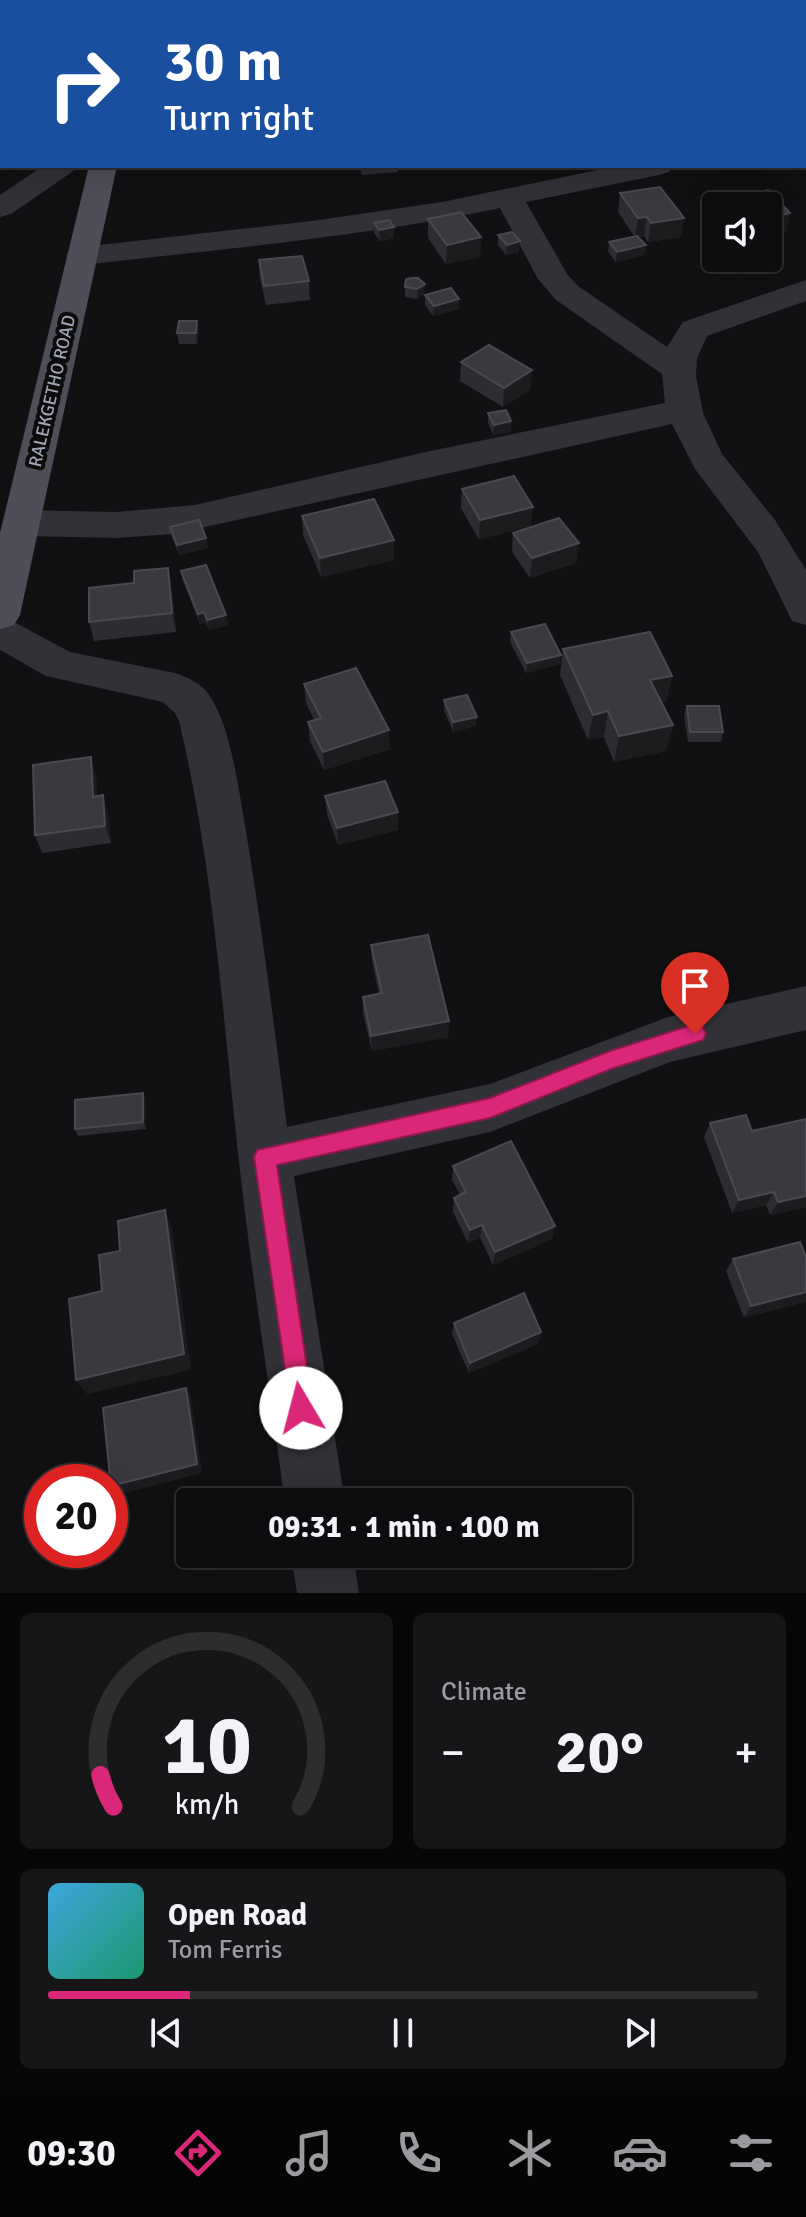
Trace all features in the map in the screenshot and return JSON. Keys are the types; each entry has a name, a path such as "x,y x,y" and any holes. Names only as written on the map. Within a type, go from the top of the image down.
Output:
{"main road":[{"name":"RALEKGETHO ROAD","path":"0,615 103,168"}],"street":[{"path":"0,208 59,168"},
{"path":"82,256 312,230 509,198 650,168"},
{"path":"509,198 554,279 567,293 678,370"},
{"path":"806,290 695,329 683,341 678,370 684,410 706,457 761,528 786,567 806,611"},
{"path":"21,523 109,526 171,522 234,511 508,446 684,410"},
{"path":"0,632 60,665 175,689 192,703 200,721 215,780 235,904 265,1157 313,1488"},
{"path":"265,1157 490,1108 668,1040 806,1008"},
{"path":"324,1568 328,1593"}],"building":[{"path":"660,187 684,218 651,223 647,217 638,218 620,193"},
{"path":"782,205 790,213 782,215"},
{"path":"461,212 481,237 447,245 428,219"},
{"path":"389,220 394,227 379,230 374,223"},
{"path":"512,232 520,241 507,245 498,235"},
{"path":"637,236 646,245 617,252 609,242"},
{"path":"302,256 309,281 264,286 259,260"},
{"path":"418,278 425,284 417,289 405,287 406,279"},
{"path":"451,288 459,299 434,306 425,295"},
{"path":"179,321 197,321 196,333 177,333"},
{"path":"489,345 532,370 504,388 461,362"},
{"path":"506,410 511,421 494,425 488,413"},
{"path":"514,476 533,507 480,520 462,489"},
{"path":"374,499 394,540 320,558 302,516"},
{"path":"559,518 579,543 532,558 513,533"},
{"path":"199,520 206,538 177,545 170,527"},
{"path":"206,565 226,615 207,620 204,612 198,614 181,571"},
{"path":"168,568 172,613 89,622 89,588 134,583 134,571"},
{"path":"545,624 561,655 527,663 511,632"},
{"path":"650,632 672,676 650,680 673,725 619,736 608,711 593,715 563,649"},
{"path":"356,668 389,730 323,752 308,722 321,718 304,684"},
{"path":"467,695 477,717 453,722 444,700"},
{"path":"687,706 719,706 723,732 690,732"},
{"path":"91,757 93,797 103,795 105,826 35,835 33,765"},
{"path":"385,781 398,812 337,828 325,796"},
{"path":"428,935 449,1021 371,1036 363,997 382,993 371,945"},
{"path":"143,1093 143,1122 75,1129 75,1100"},
{"path":"746,1115 752,1131 806,1119 806,1196 778,1202 774,1192 739,1200 710,1123"},
{"path":"511,1141 555,1226 495,1252 482,1225 470,1230 454,1198 466,1192 453,1166"},
{"path":"165,1210 184,1354 76,1380 69,1299 102,1291 99,1255 120,1251 118,1221"},
{"path":"800,1242 806,1257 806,1292 751,1306 733,1259"},
{"path":"524,1293 541,1332 470,1363 454,1323"},
{"path":"186,1388 197,1464 128,1482 128,1464 109,1464 103,1408"}],"route":[{"path":"301,1408 265,1157 490,1108 564,1081 610,1060 695,1034"}]}
